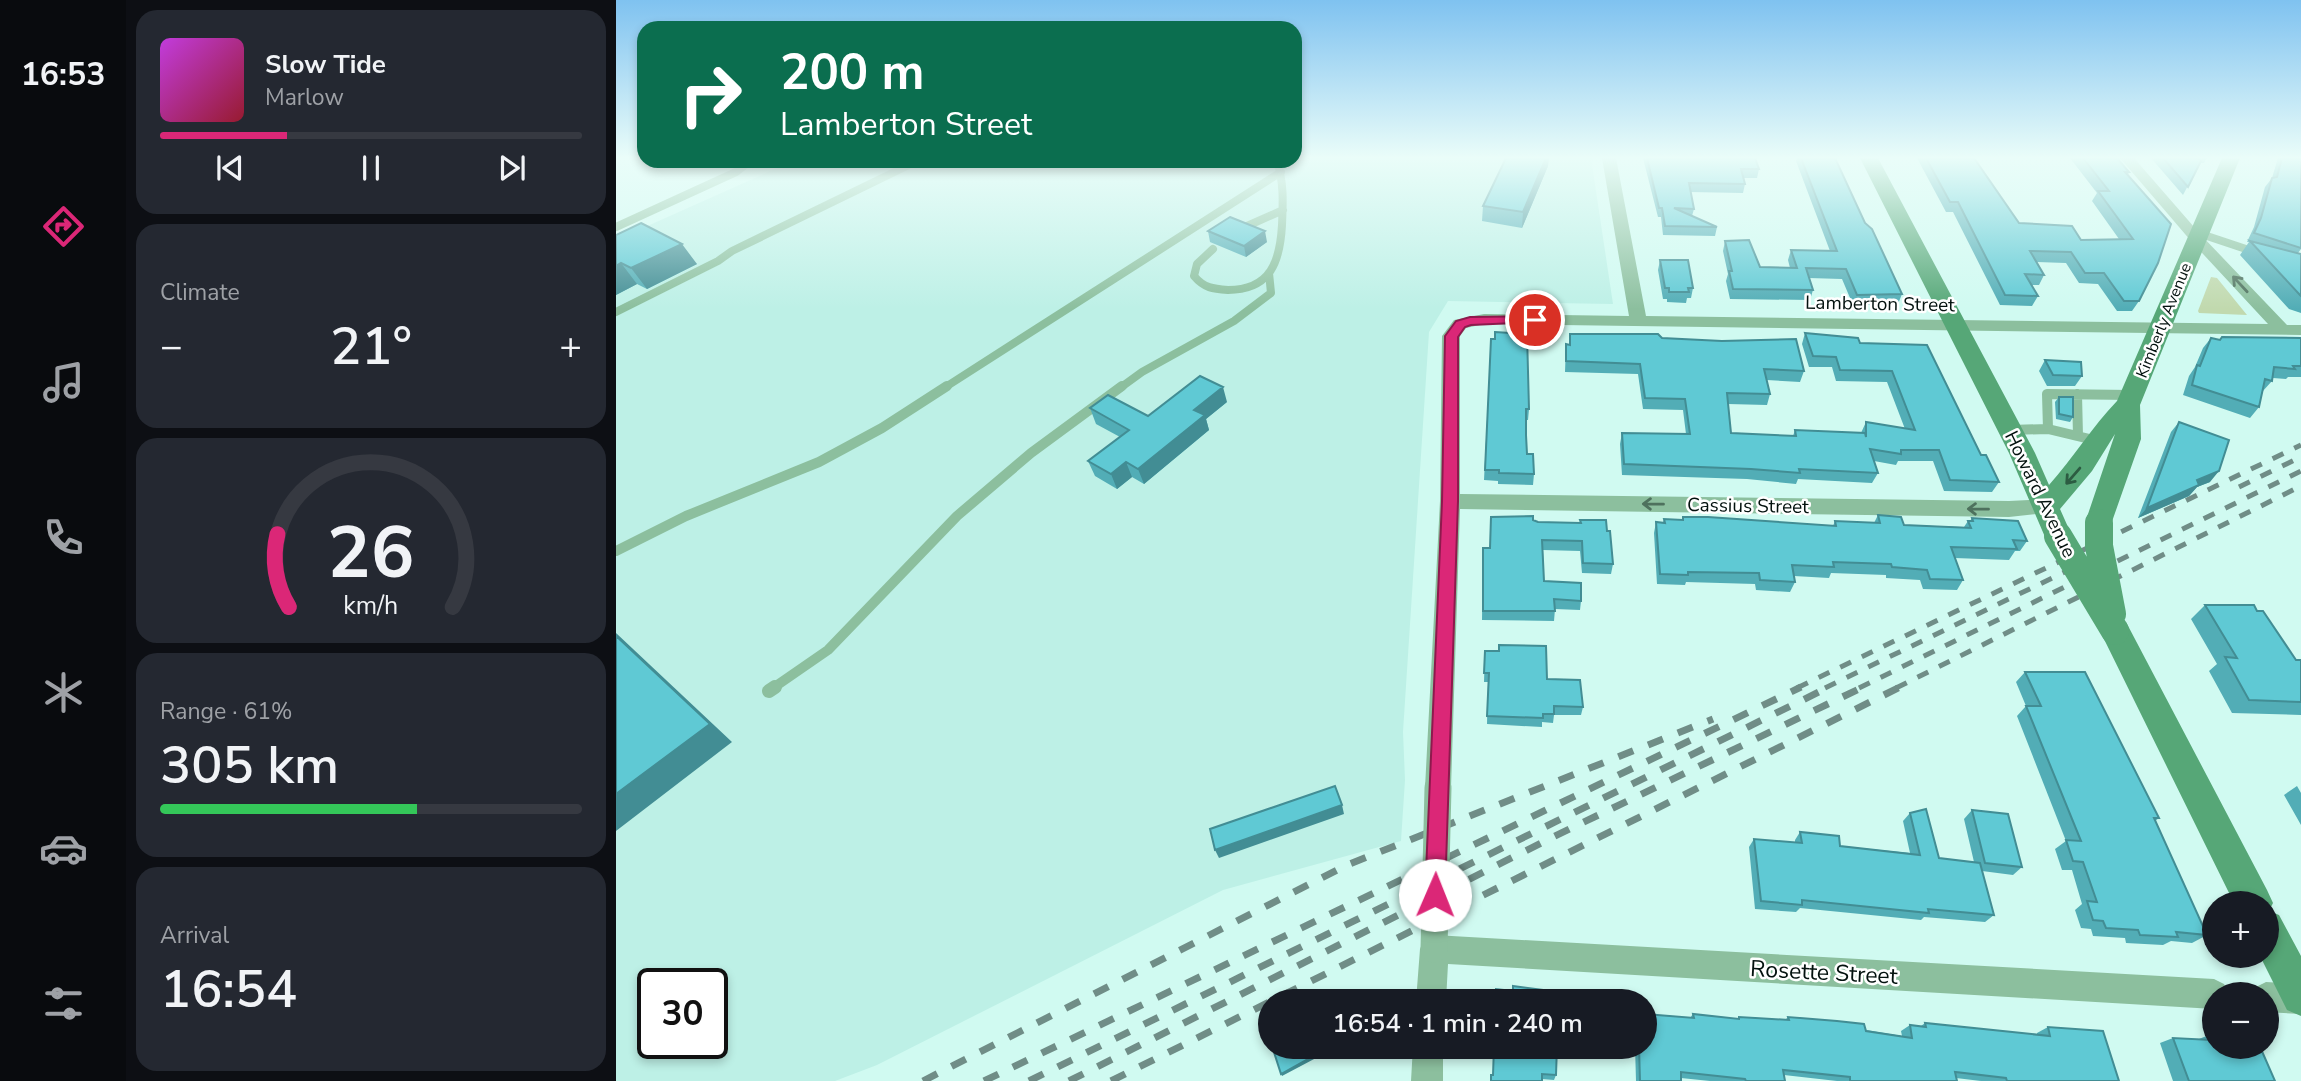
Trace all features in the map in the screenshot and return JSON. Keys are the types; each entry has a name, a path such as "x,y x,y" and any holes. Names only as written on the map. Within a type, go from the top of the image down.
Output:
{"main road":[{"name":"Howard Avenue","path":"1895,208 2010,430 2058,536 2115,631 2248,891"},
{"name":"Kimberly Avenue","path":"2130,400 2209,208"},
{"path":"2046,507 2083,464 2088,438 2103,431 2130,400"},
{"path":"2115,631 2099,546 2099,523 2128,439 2130,400"},
{"path":"2279,954 2301,997"}],"street":[{"path":"1618,208 1638,321"},
{"path":"2172,208 2292,330"},
{"name":"Lamberton Street","path":"1450,501 1451,336 1460,324 1484,319 2292,330"},
{"path":"1433,989 1438,952 1438,788 1450,501"},
{"name":"Cassius Street","path":"1450,501 2008,509 2046,507"},
{"name":"Rosette Street","path":"1438,952 2202,993"},
{"path":"2279,997 2301,997"},
{"path":"1427,1081 1428,1059"}],"lane":[{"path":"616,227 656,208"},
{"path":"616,312 819,208"},
{"path":"616,551 686,516 819,462 882,428 1224,208"},
{"path":"769,691 828,650 874,606 957,516 1031,453 1142,373 1234,321 1264,300 1271,293 1269,274 1281,248 1283,210 1247,226"},
{"path":"2197,236 2262,254"},
{"path":"1213,249 1203,256 1193,270 1193,279 1210,290 1250,286 1269,274"},
{"path":"2048,429 2047,394 2077,394 2130,400"},
{"path":"2010,430 2048,429 2088,438 2077,394"}],"shaded area":[{"path":"687,208 1599,208 1613,304 1448,301 1429,332 1403,732 1405,780 1401,841 1223,890 877,1065 835,1081 616,1081 616,240"}],"green space":[{"path":"2211,277 2217,278 2247,315 2199,313"}],"building":[{"path":"1499,208 1525,208 1523,212"},
{"path":"1662,208 1675,208 1717,227 1665,226"},
{"path":"1821,208 1858,208 1865,223 1872,229 1902,294 1857,295 1846,269 1806,268 1813,290 1733,289 1725,241 1749,240 1760,267 1797,268 1791,250 1837,251"},
{"path":"1961,208 2009,208 2019,223 2072,226 2081,240 2133,239 2111,208 2157,208 2171,224 2158,263 2139,301 2124,301 2104,273 2085,273 2071,252 2030,251 2044,275 2025,274 2038,296 2005,295"},
{"path":"2264,208 2301,208 2301,248 2254,233"},
{"path":"1230,217 1265,231 1244,246 1208,231"},
{"path":"641,223 682,244 631,268 621,263 616,266 616,235"},
{"path":"2250,241 2301,254 2301,296 2300,295"},
{"path":"1660,260 1688,260 1693,288 1688,288 1689,292 1669,292 1669,288 1665,288"},
{"path":"1495,332 1527,334 1529,409 1526,409 1526,435 1527,454 1533,454 1534,474 1485,470 1491,339 1495,339"},
{"path":"1805,333 1858,338 1860,343 1927,345 1981,455 1986,455 1999,482 1950,480 1939,450 1901,450 1901,454 1870,449 1878,473 1799,469 1800,473 1624,464 1622,433 1690,434 1685,399 1645,398 1640,364 1566,361 1566,344 1570,345 1570,334 1658,334 1662,338 1722,341 1796,339 1804,371 1764,369 1770,394 1727,393 1731,433 1796,436 1795,430 1865,433 1866,437 1866,422 1915,430 1892,371 1840,370 1836,357 1813,356"},
{"path":"2222,337 2301,338 2301,366 2293,366 2295,369 2274,367 2272,381 2265,379 2259,407 2192,385 2197,365 2200,366 2211,338 2220,340"},
{"path":"2045,360 2081,362 2082,376 2053,375"},
{"path":"1200,376 1223,387 1194,410 1205,415 1138,469 1126,462 1111,474 1088,461 1129,430 1090,408 1108,395 1148,416"},
{"path":"2059,397 2073,397 2073,417 2059,414"},
{"path":"2179,422 2229,440 2219,471 2197,480 2199,485 2147,508"},
{"path":"1878,515 1901,517 1904,525 1971,528 1968,521 1973,521 1972,518 2018,521 2027,541 2013,540 2017,549 1951,547 1963,580 1930,579 1927,570 1892,567 1891,564 1833,562 1834,567 1792,565 1795,582 1760,580 1759,573 1660,574 1656,522 1665,523 1664,519 1708,517 1836,526 1835,521 1880,523"},
{"path":"1533,516 1533,520 1538,522 1581,523 1580,520 1606,520 1607,531 1610,531 1613,564 1583,563 1582,541 1542,540 1544,581 1581,583 1581,601 1554,599 1555,611 1483,611 1483,548 1490,548 1491,517"},
{"path":"2205,605 2254,605 2257,611 2263,611 2296,660 2301,660 2301,702 2249,700 2225,657 2237,658"},
{"path":"616,636 710,724 616,794"},
{"path":"1499,645 1546,646 1547,679 1580,680 1583,707 1554,706 1554,714 1543,714 1543,718 1487,716 1489,673 1484,673 1485,651 1499,651"},
{"path":"2025,672 2085,672 2159,818 2154,818 2202,924 2202,935 2176,932 2178,937 2140,935 2138,930 2106,928 2103,921 2093,920 2087,901 2097,902 2083,862 2073,861 2066,840 2081,841 2026,706 2041,706"},
{"path":"1335,786 1342,805 1215,850 1210,829"},
{"path":"1926,809 1939,858 1980,863 1994,915 1928,909 1929,913 1802,900 1802,905 1761,901 1754,839 1802,843 1800,832 1839,836 1840,846 1920,855 1910,813"},
{"path":"1972,810 2008,814 2022,867 1985,863"},
{"path":"1513,986 1536,989 1513,989"},
{"path":"1693,1014 1739,1019 1789,1020 1788,1017 1837,1021 1864,1024 1866,1031 1912,1038 1910,1025 1926,1027 1925,1023 2050,1036 2048,1027 2103,1031 2119,1081 2007,1081 2006,1078 1955,1072 1957,1081 1850,1081 1850,1077 1783,1070 1785,1081 1746,1081 1681,1072 1681,1081 1640,1081 1639,1059 1657,1059 1657,1015 1694,1018"},
{"path":"2173,1038 2202,1040 2202,1059 2265,1059 2275,1081 2189,1081"},
{"path":"1276,1059 1308,1059 1281,1074"},
{"path":"1494,1059 1557,1059 1556,1075 1542,1074 1542,1081 1491,1081"}],"railway":[{"path":"1797,688 2301,445"},
{"path":"2239,487 2301,457"},
{"path":"1859,688 2301,471"},
{"path":"1896,688 2301,486"},
{"path":"1825,688 2110,550"},
{"path":"984,1081 1801,687"},
{"path":"1029,1081 1829,687"},
{"path":"1069,1081 1553,837 1863,687"},
{"path":"1111,1081 1900,687"},
{"path":"923,1081 1347,865 1713,719"}],"route":[{"path":"1435,895 1450,501 1451,336 1460,324 1470,321 1535,320"}]}
